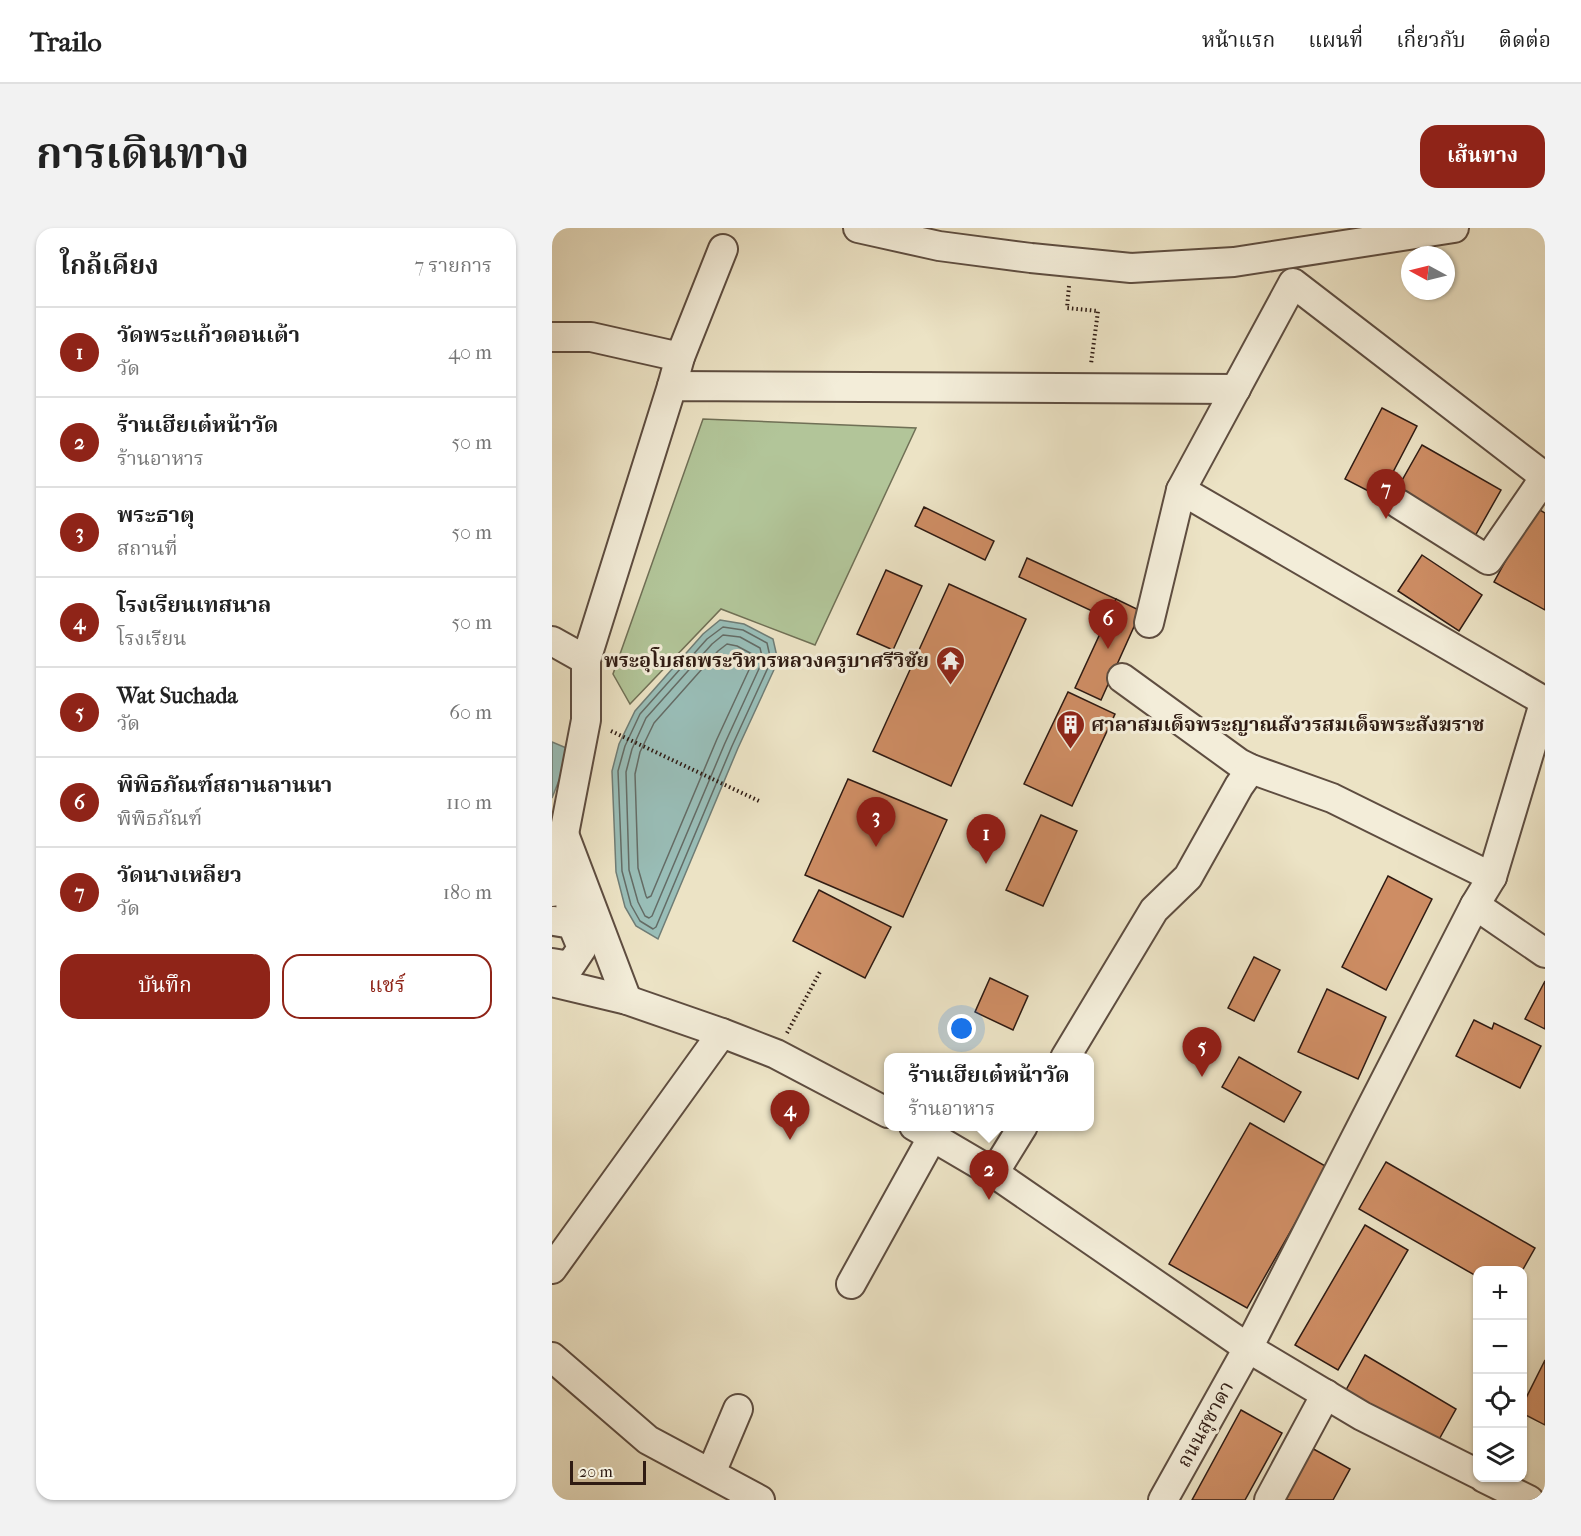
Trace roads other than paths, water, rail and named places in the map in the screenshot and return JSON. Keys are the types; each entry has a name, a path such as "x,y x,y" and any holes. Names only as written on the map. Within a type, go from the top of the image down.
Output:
{"street":[{"path":"858,228 939,246 1131,268 1234,262 1454,228"},
{"path":"552,892 558,844 586,720 586,660 680,357 723,249"},
{"path":"1149,623 1181,490 1293,283 1545,477 1488,560 1399,504"},
{"path":"552,337 591,337 680,357"},
{"path":"672,386 1236,389"},
{"path":"1181,490 1545,700"},
{"path":"552,640 586,660"},
{"path":"1122,678 1239,763 1332,798 1492,877"},
{"name":"ถนนสุชาดา","path":"1163,1500 1248,1348 1475,905 1492,877 1545,700"},
{"path":"1068,1053 1154,910 1188,877 1251,769"},
{"path":"558,844 563,951 627,1000 776,1054 884,1111"},
{"path":"558,844 627,1000"},
{"path":"1475,905 1545,952"},
{"path":"552,1269 722,1033"},
{"path":"851,1284 923,1131 994,1173 1248,1348 1362,1416 1473,1472"},
{"path":"994,1173 1020,1131"},
{"path":"552,1357 648,1440 760,1500"},
{"path":"1269,1500 1326,1394"},
{"path":"711,1473 738,1409"},
{"path":"1492,1482 1528,1500"}],"water":[{"path":"720,620 744,624 773,639 778,661 738,748 658,939 636,926 625,907 616,872 612,771 619,744 635,711 703,634"},
{"path":"552,742 571,750 552,798"}],"place":[{"name":"วัดนางเหลียว","path":"1386,519"},
{"name":"พิพิธภัณฑ์สถานลานนา","path":"1108,649"},
{"name":"พระอุโบสถพระวิหารหลวงครูบาศรีวิชัย","path":"950,686"},
{"name":"ศาลาสมเด็จพระญาณสังวรสมเด็จพระสังฆราช","path":"1070,750"},
{"name":"พระธาตุ","path":"876,847"},
{"name":"วัดพระแก้วดอนเต้า","path":"986,864"},
{"name":"Wat Suchada","path":"1202,1077"},
{"name":"โรงเรียนเทสนาล","path":"790,1140"},
{"name":"ร้านเฮียเต๋หน้าวัด","path":"989,1200"}]}
